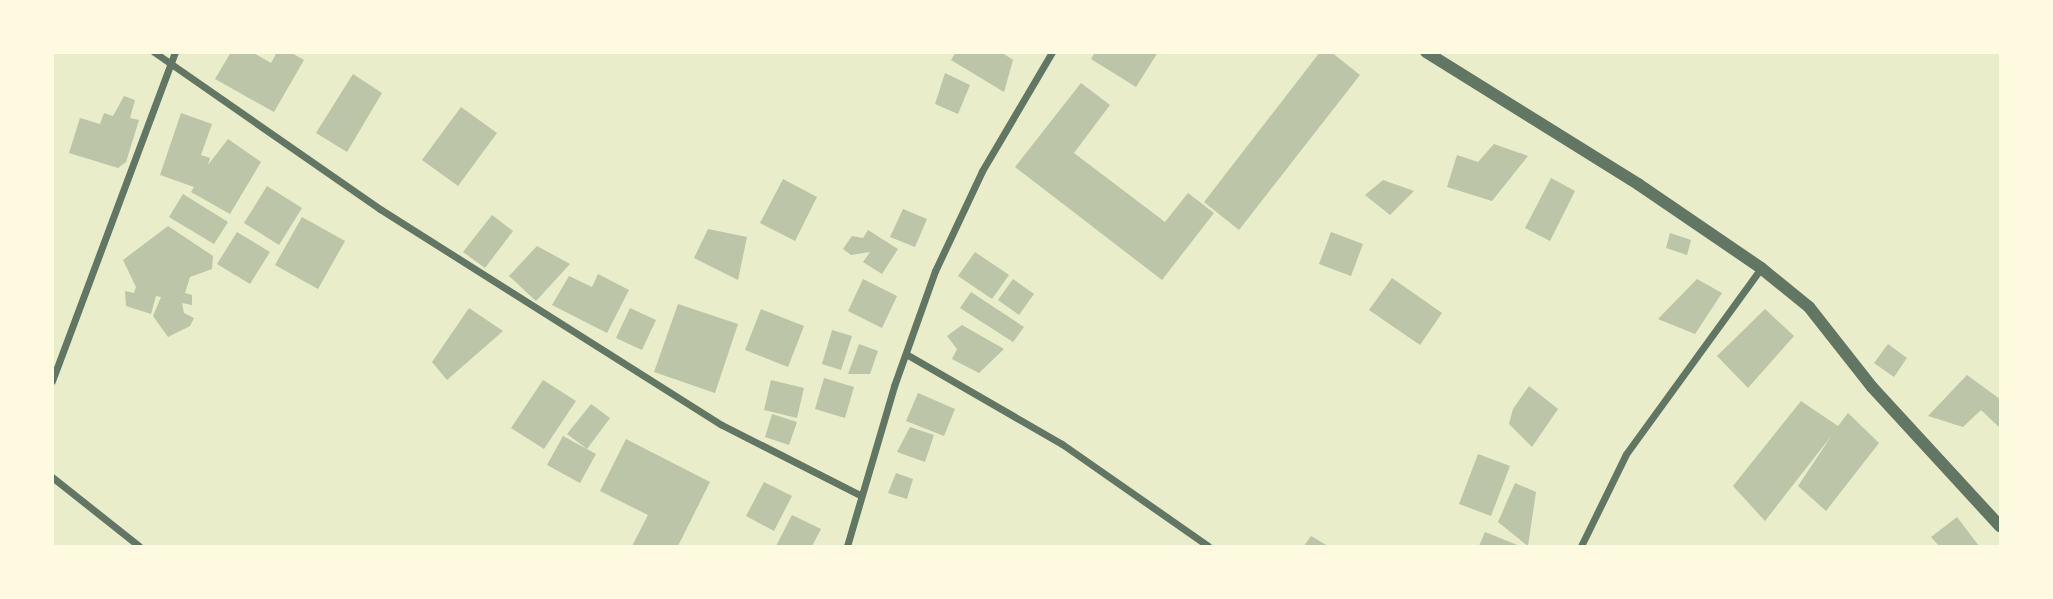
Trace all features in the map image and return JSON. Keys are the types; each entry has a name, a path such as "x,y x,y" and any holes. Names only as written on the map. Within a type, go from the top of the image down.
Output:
{"street":[{"path":"154,52 380,209 722,425 860,495"},
{"path":"52,381 175,52"},
{"path":"847,547 860,495 935,271 982,171 1052,52"},
{"path":"1426,52 1639,184 1761,268 1809,307 1872,387 2000,526"},
{"path":"1581,547 1626,454 1761,268"},
{"path":"906,354 1062,444 1208,547"},
{"path":"52,477 139,547"}],"building":[{"path":"231,52 252,52 271,63 277,52 290,52 304,60 274,112 215,79"},
{"path":"956,52 1001,52 1013,60 1004,92 951,60"},
{"path":"1095,52 1158,52 1136,87 1091,59"},
{"path":"1320,52 1331,52 1360,75 1239,230 1204,202"},
{"path":"945,73 970,85 958,114 935,104"},
{"path":"353,74 382,93 347,152 316,133"},
{"path":"1081,83 1110,105 1074,153 1165,222 1188,193 1214,213 1162,280 1015,167"},
{"path":"124,96 135,100 130,118 139,120 126,162 118,168 69,153 80,118 100,124 104,113 113,116"},
{"path":"461,107 497,133 458,186 422,160"},
{"path":"181,113 212,124 201,155 210,158 208,165 228,139 261,162 230,214 191,192 194,187 160,175"},
{"path":"1494,144 1528,156 1492,201 1447,187 1457,155 1478,162"},
{"path":"1551,178 1575,191 1550,241 1525,228"},
{"path":"783,179 817,197 795,241 760,223"},
{"path":"1383,180 1414,191 1390,215 1365,195"},
{"path":"267,186 302,208 279,245 244,223"},
{"path":"183,194 228,222 214,244 169,217"},
{"path":"903,209 927,219 915,247 890,237"},
{"path":"492,215 513,231 485,268 463,252"},
{"path":"302,217 345,241 318,289 275,265"},
{"path":"168,226 213,256 212,269 190,277 185,293 192,295 192,305 182,303 184,313 194,318 190,326 168,337 153,316 161,297 156,296 151,314 126,306 125,291 134,293 136,287 123,260"},
{"path":"708,229 747,237 738,280 694,258"},
{"path":"868,230 898,249 882,274 863,262 870,252 851,255 843,249 852,236 863,238"},
{"path":"237,232 270,252 250,284 217,264"},
{"path":"1331,232 1363,244 1351,276 1319,264"},
{"path":"1670,233 1691,240 1687,255 1666,248"},
{"path":"537,246 570,264 536,301 509,276"},
{"path":"975,252 1009,275 992,299 958,276"},
{"path":"598,274 629,290 607,333 552,305 569,276 592,287"},
{"path":"1392,278 1442,313 1420,345 1369,310"},
{"path":"863,279 897,296 882,328 848,311"},
{"path":"1013,279 1034,294 1019,315 998,300"},
{"path":"1697,279 1722,293 1695,334 1658,319"},
{"path":"971,292 1024,327 1013,342 960,308"},
{"path":"678,304 738,324 715,393 654,372"},
{"path":"469,308 503,331 447,380 432,362"},
{"path":"630,308 656,320 642,350 616,338"},
{"path":"761,309 804,326 788,367 745,350"},
{"path":"1765,309 1794,336 1748,388 1717,356"},
{"path":"962,325 1004,349 979,373 952,359 957,349 947,336"},
{"path":"832,330 852,336 841,370 822,364"},
{"path":"859,344 878,351 870,374 848,374"},
{"path":"1888,344 1907,358 1894,377 1874,363"},
{"path":"1967,375 2000,399 2000,428 1981,410 1963,427 1928,416"},
{"path":"824,378 854,387 845,418 815,409"},
{"path":"543,380 576,401 544,449 511,428"},
{"path":"771,380 804,388 797,418 764,410"},
{"path":"1529,386 1558,409 1532,447 1509,424 1513,409"},
{"path":"918,393 955,409 944,436 906,421"},
{"path":"1801,401 1838,426 1848,413 1879,443 1826,511 1798,486 1832,435 1765,521 1733,486"},
{"path":"591,404 610,418 587,449 567,434"},
{"path":"772,414 797,422 789,445 765,437"},
{"path":"910,427 934,435 925,462 897,452"},
{"path":"563,436 596,454 580,483 547,465"},
{"path":"626,439 710,482 678,546 632,546 648,515 600,491"},
{"path":"1478,454 1510,466 1491,516 1459,504"},
{"path":"896,473 913,479 907,499 888,493"},
{"path":"764,482 792,496 774,531 746,516"},
{"path":"1515,483 1536,492 1528,546 1498,522"},
{"path":"792,515 821,529 812,546 776,546"},
{"path":"1957,517 1979,546 1939,546 1931,537"},
{"path":"1485,532 1520,546 1479,546"},
{"path":"1311,536 1328,546 1304,546"}]}
